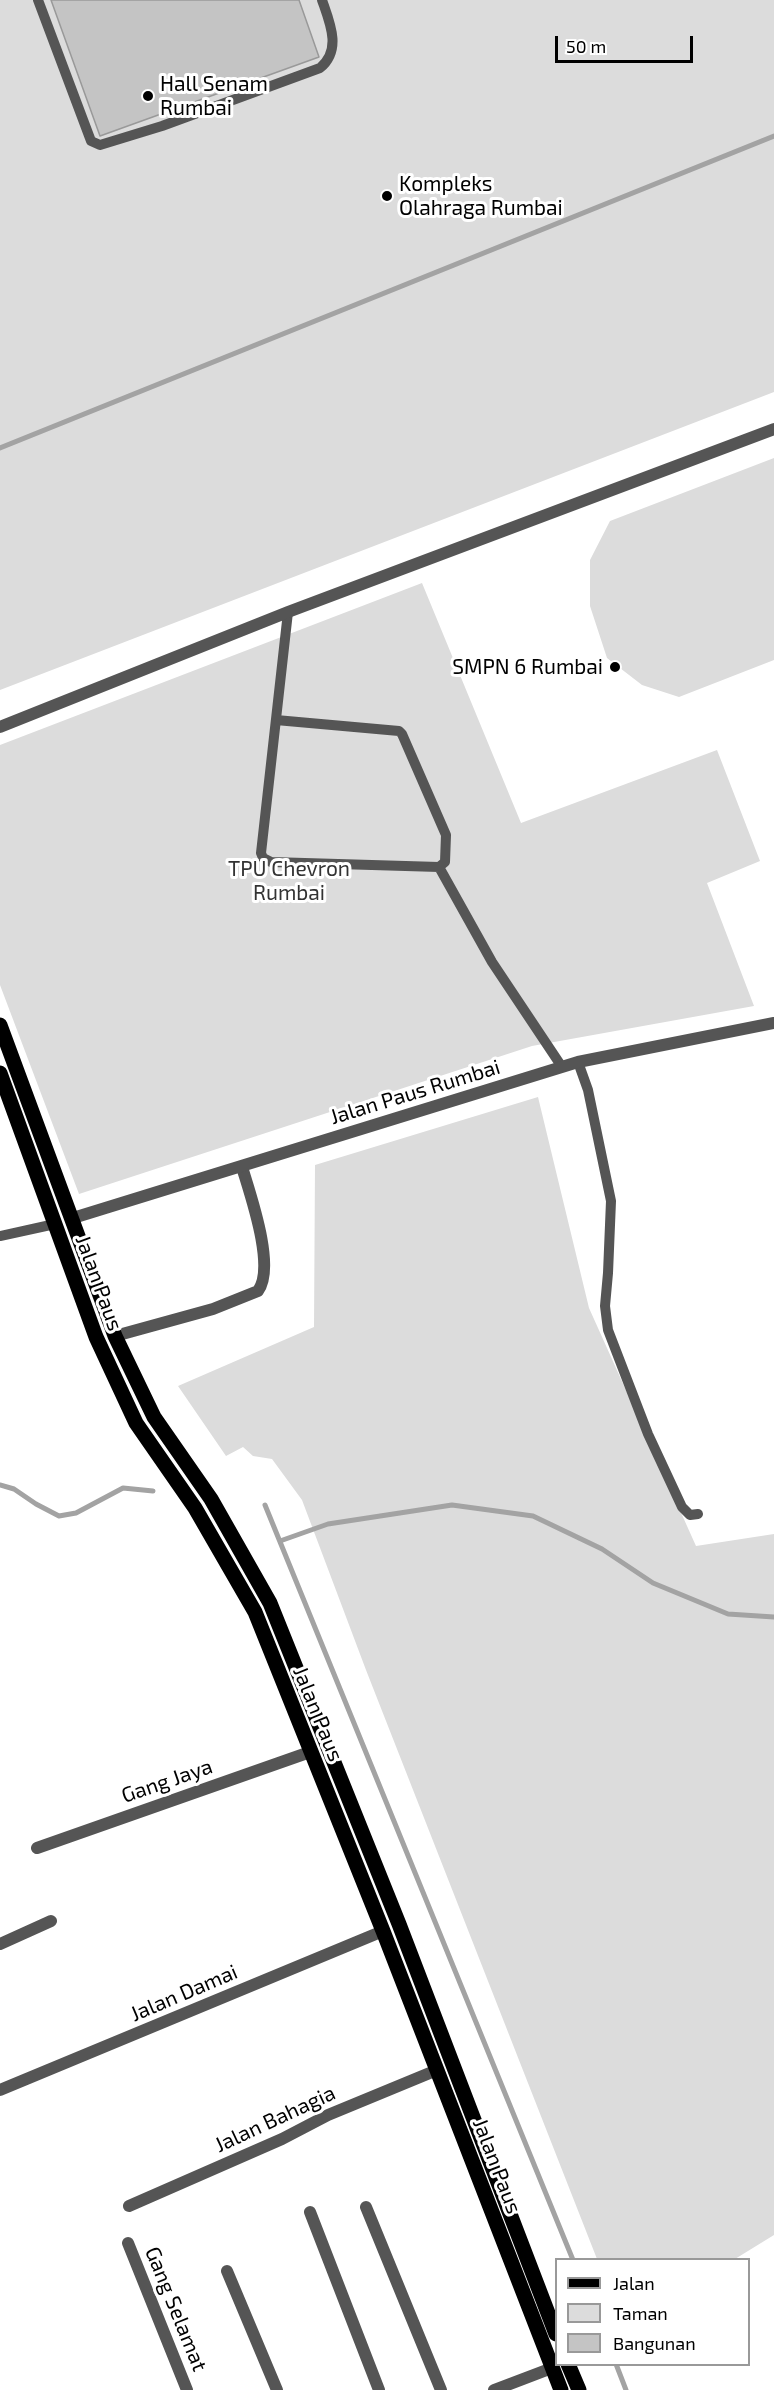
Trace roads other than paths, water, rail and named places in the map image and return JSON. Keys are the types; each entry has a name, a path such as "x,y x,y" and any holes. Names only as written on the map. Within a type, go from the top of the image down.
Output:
{"main road":[{"name":"Jalan Paus","path":"0,1025 115,1336 154,1417 211,1499 270,1603 399,1924 555,2331"},
{"name":"Jalan Paus","path":"0,1073 96,1337 136,1424 195,1508 255,1612 383,1931 561,2390"},
{"path":"569,2366 579,2390"}],"street":[{"path":"0,728 288,612 774,429"},
{"name":"Jalan Paus Rumbai","path":"73,1218 562,1066 774,1023"},
{"path":"115,1336 213,1309 258,1291 261,1287 264,1262 257,1217 242,1167"},
{"name":"Gang Jaya","path":"37,1848 310,1752"},
{"path":"0,1944 51,1921"},
{"name":"Jalan Damai","path":"0,2090 383,1931"},
{"name":"Jalan Bahagia","path":"129,2206 282,2139 328,2115 437,2070"},
{"path":"366,2207 441,2390"},
{"path":"310,2212 379,2390"},
{"name":"Gang Selamat","path":"128,2243 187,2390"},
{"path":"227,2271 277,2390"},
{"path":"494,2390 552,2367"}],"lane":[{"path":"38,0 91,141 100,145 162,126 320,68 332,55 333,46 331,28 322,0"},
{"path":"276,720 399,731 446,835 445,862 439,867 271,862 263,858 261,853 288,612"},
{"path":"439,867 492,962 562,1066"},
{"path":"578,1062 588,1090 611,1202 605,1306 608,1330 648,1434 682,1507 690,1515 698,1514"},
{"path":"0,1236 55,1224"}],"waterway":[{"path":"0,448 774,136"},
{"path":"0,1485 14,1489 59,1516 76,1513 123,1488 153,1491"},
{"path":"265,1505 572,2258"},
{"path":"280,1541 328,1524 452,1505 533,1516 602,1549 653,1583 728,1614 774,1617"},
{"path":"617,2366 626,2390"}],"place":[{"name":"Hall Senam Rumbai","path":"148,96"},
{"name":"Kompleks Olahraga Rumbai","path":"387,196"},
{"name":"SMPN 6 Rumbai","path":"615,667"}],"park label":[{"name":"TPU Chevron Rumbai","path":"289,881"}]}
